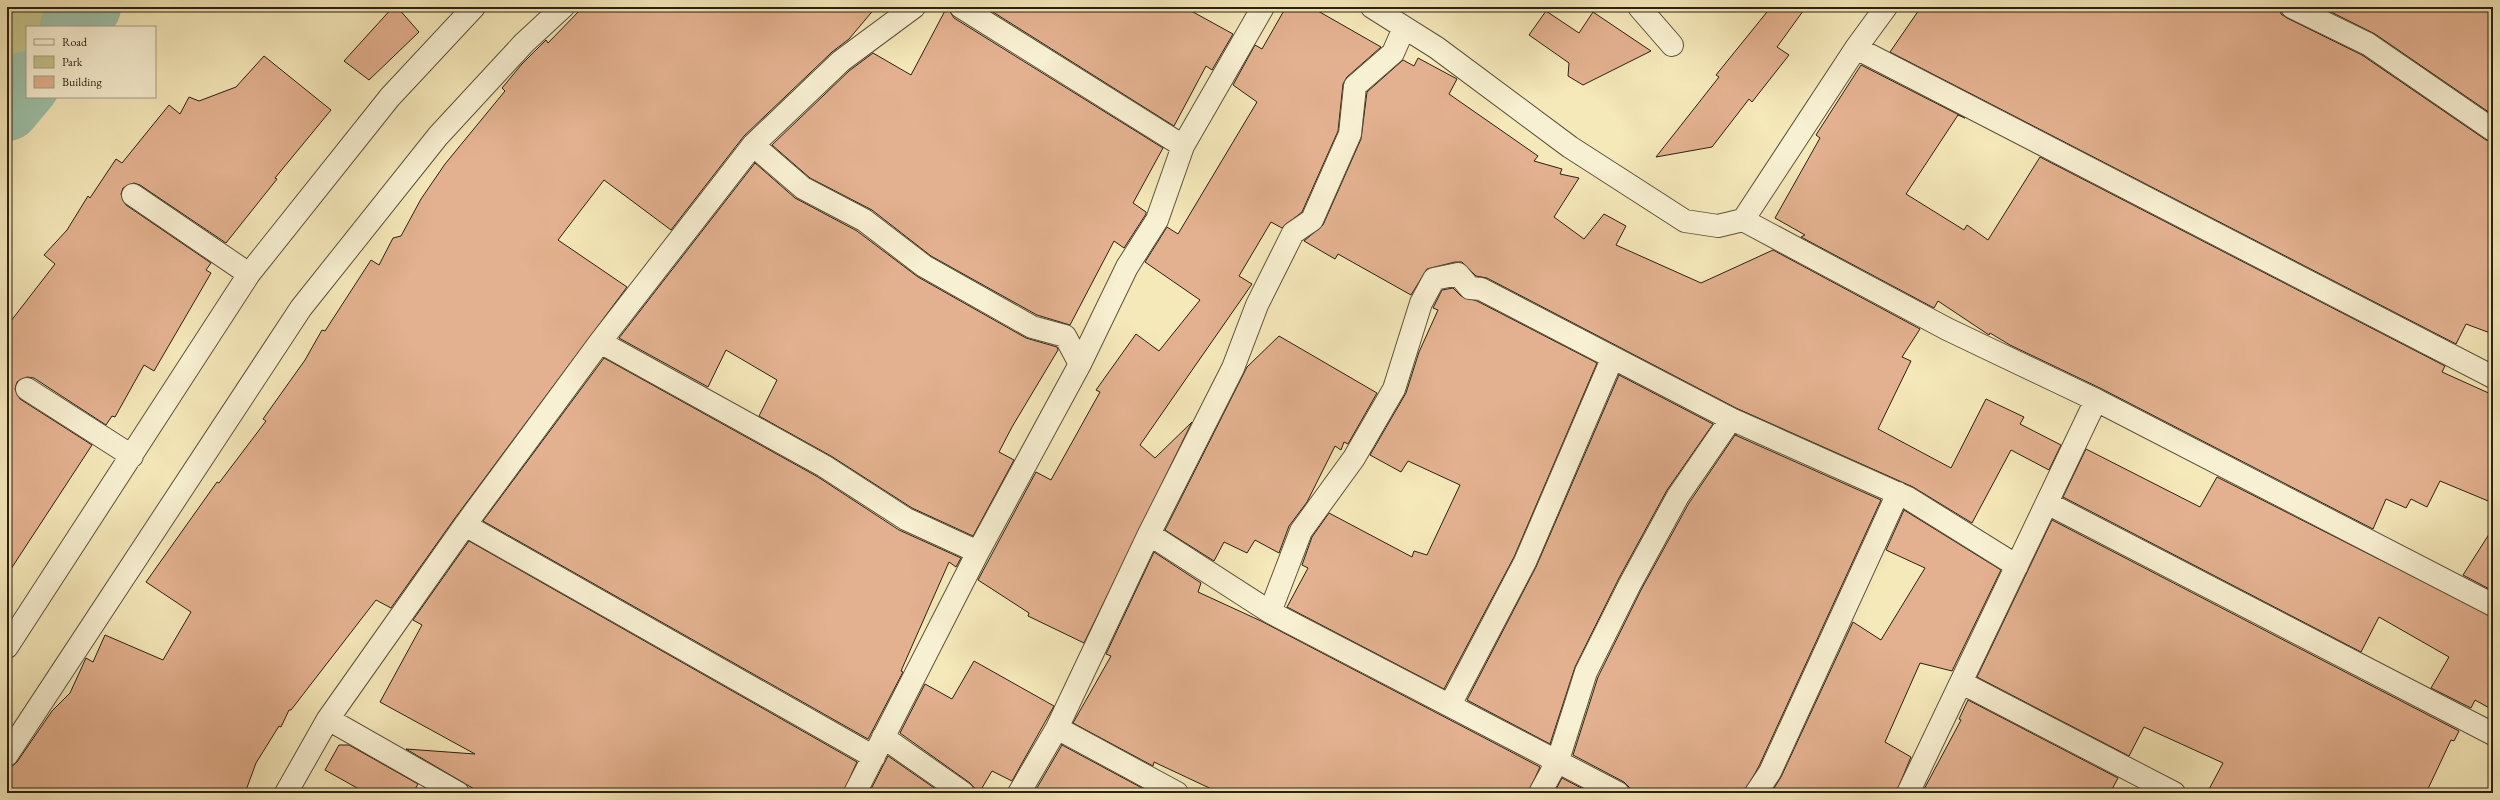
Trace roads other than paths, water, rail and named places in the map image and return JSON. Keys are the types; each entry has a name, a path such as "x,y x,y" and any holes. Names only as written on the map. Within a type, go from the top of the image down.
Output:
{"street":[{"path":"10,635 132,456 250,274 390,97 474,7"},
{"path":"7,755 301,308 438,136 524,43 563,7"},
{"path":"286,793 328,719 465,525 600,342 754,144 841,60 914,7"},
{"path":"961,7 1183,146"},
{"path":"855,793 978,552 1080,364 1128,267 1157,220 1183,146 1263,7"},
{"path":"1372,7 1437,48 1570,147 1685,221 1718,226 1744,220 1947,329 2096,400 2493,605"},
{"path":"1639,7 1672,45"},
{"path":"1744,220 1856,48 1886,7"},
{"path":"2292,7 2368,44 2493,130"},
{"path":"1019,793 1057,728 1150,534 1233,368 1257,305 1293,233 1312,220 1350,134 1355,86 1393,53 1404,28"},
{"path":"1856,48 2493,377"},
{"path":"754,144 803,188 864,220 924,266 1032,327 1065,336 1080,364"},
{"path":"133,195 250,274"},
{"path":"1270,612 1301,531 1354,458 1394,389 1421,303 1434,279 1458,274 1470,288 1481,288 1612,359 1731,419 1898,494 2017,566"},
{"path":"600,342 824,466 906,519 978,552"},
{"path":"1450,705 1525,562 1612,359"},
{"path":"27,389 132,456"},
{"path":"1908,793 1962,683 2096,400"},
{"path":"1540,793 1558,760 1586,672 1630,584 1678,496 1731,419"},
{"path":"1756,793 1770,772 1898,494"},
{"path":"2047,503 2493,734"},
{"path":"465,525 874,757"},
{"path":"1150,534 1270,612 1558,760 1618,793"},
{"path":"1962,683 2174,793"},
{"path":"328,719 458,793"},
{"path":"1057,728 1177,793"},
{"path":"883,737 963,793"}],"waterway":[{"path":"74,26 88,7"},
{"path":"7,108 26,85"}]}
